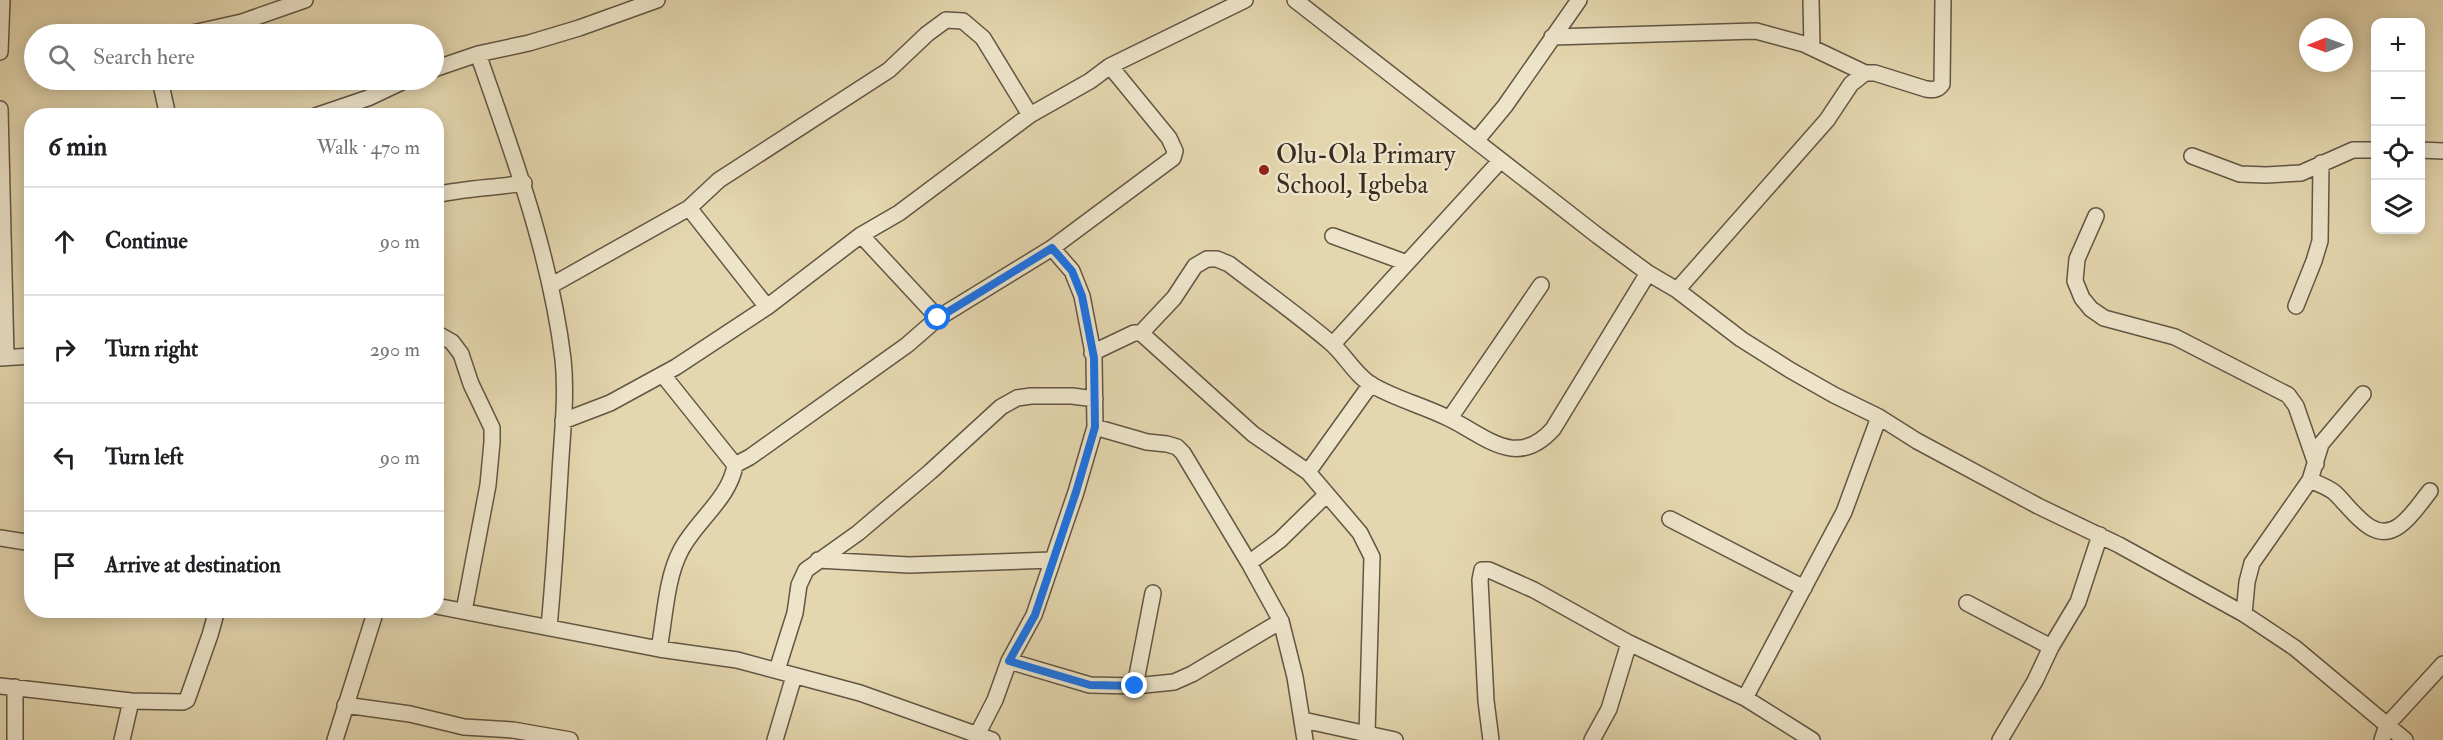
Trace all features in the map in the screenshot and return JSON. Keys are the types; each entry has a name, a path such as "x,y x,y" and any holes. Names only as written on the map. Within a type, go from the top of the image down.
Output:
{"street":[{"path":"0,52 2,0"},
{"path":"233,24 305,0"},
{"path":"444,66 478,54 529,43 579,28 657,0"},
{"path":"563,421 609,403 663,375 767,307 861,235 899,213 1030,115 1090,81 1110,66 1245,0"},
{"path":"1295,0 1500,162 1647,273 1677,290 1741,339 1834,395 1879,417 1917,441 2038,506 2100,535 2244,614 2295,648 2384,732 2404,740"},
{"path":"1476,141 1505,106 1579,0"},
{"path":"1811,0 1812,47"},
{"path":"1552,37 1756,31 1812,47 1865,73 1875,73 1934,90 1942,84 1943,0"},
{"path":"552,285 689,208 719,180 889,70 927,34 946,20 963,21 983,38 1030,115"},
{"path":"478,54 524,183 552,285 562,358 563,421 555,567 549,627"},
{"path":"735,465 750,457 907,345 938,318 1052,248 1167,163 1176,151 1169,138 1110,66"},
{"path":"1677,290 1827,120 1851,84 1865,73"},
{"path":"162,90 166,108"},
{"path":"339,108 384,90"},
{"path":"0,109 3,357 24,356"},
{"path":"2192,156 2240,174 2257,175 2301,173 2353,150 2371,150"},
{"path":"2425,150 2443,151"},
{"path":"1333,344 1500,162"},
{"path":"2296,306 2320,241 2321,163"},
{"path":"444,193 524,183"},
{"path":"689,208 767,307"},
{"path":"2096,216 2077,259 2075,281 2082,298 2091,309 2104,318 2175,337 2288,395 2296,406 2316,464"},
{"path":"861,235 938,318"},
{"path":"1333,236 1407,263"},
{"path":"444,607 659,649 737,660 860,693 985,738 1009,661 1035,615 1095,427 1092,353 1082,296 1072,271 1052,248"},
{"path":"1141,333 1174,298 1195,266 1207,259 1217,259 1229,264 1333,344 1371,384 1450,418 1495,445 1522,448 1534,446 1542,441 1568,406 1647,273"},
{"path":"1450,418 1540,285"},
{"path":"1092,353 1134,333 1141,333 1253,434 1308,472 1360,533 1372,557 1367,734"},
{"path":"444,338 452,342 461,354 471,384 492,428 488,485 464,610"},
{"path":"659,649 675,561 693,530 733,478 735,465 663,375"},
{"path":"1308,472 1371,384"},
{"path":"2244,614 2247,582 2252,563 2310,480 2321,444 2363,394"},
{"path":"777,670 795,613 799,585 806,570 885,510 1001,407 1017,398 1031,396 1095,399"},
{"path":"1745,698 1844,512 1879,417"},
{"path":"1095,427 1147,442 1177,447 1183,453 1281,621 1303,720 1305,740"},
{"path":"2310,480 2332,491 2368,527 2379,531 2389,531 2400,526 2430,491"},
{"path":"1249,563 1280,540 1326,495"},
{"path":"1670,519 1804,588"},
{"path":"2000,740 2036,681 2051,647 2078,602 2100,535"},
{"path":"0,538 24,542"},
{"path":"818,560 909,564 1052,560"},
{"path":"1491,740 1482,635 1480,580 1482,570 1496,573 1534,590 1629,643 1745,698 1812,740"},
{"path":"1135,686 1152,593"},
{"path":"1967,603 2051,647"},
{"path":"15,740 8,687 131,701 177,702 187,700 215,618"},
{"path":"335,740 373,618"},
{"path":"1009,661 1090,685 1135,686 1173,682 1192,674 1281,621"},
{"path":"1592,740 1609,709 1629,643"},
{"path":"2384,732 2443,664"},
{"path":"775,740 794,676"},
{"path":"122,740 131,701"},
{"path":"345,705 410,714 464,727 513,730 570,740"},
{"path":"1303,720 1395,740"}],"place":[{"name":"Olu-Ola Primary School, Igbeba","path":"1264,170"}],"route":[{"path":"938,318 1052,248 1072,271 1082,296 1094,358 1095,427 1035,615 1009,661 1090,685 1135,686"}]}
